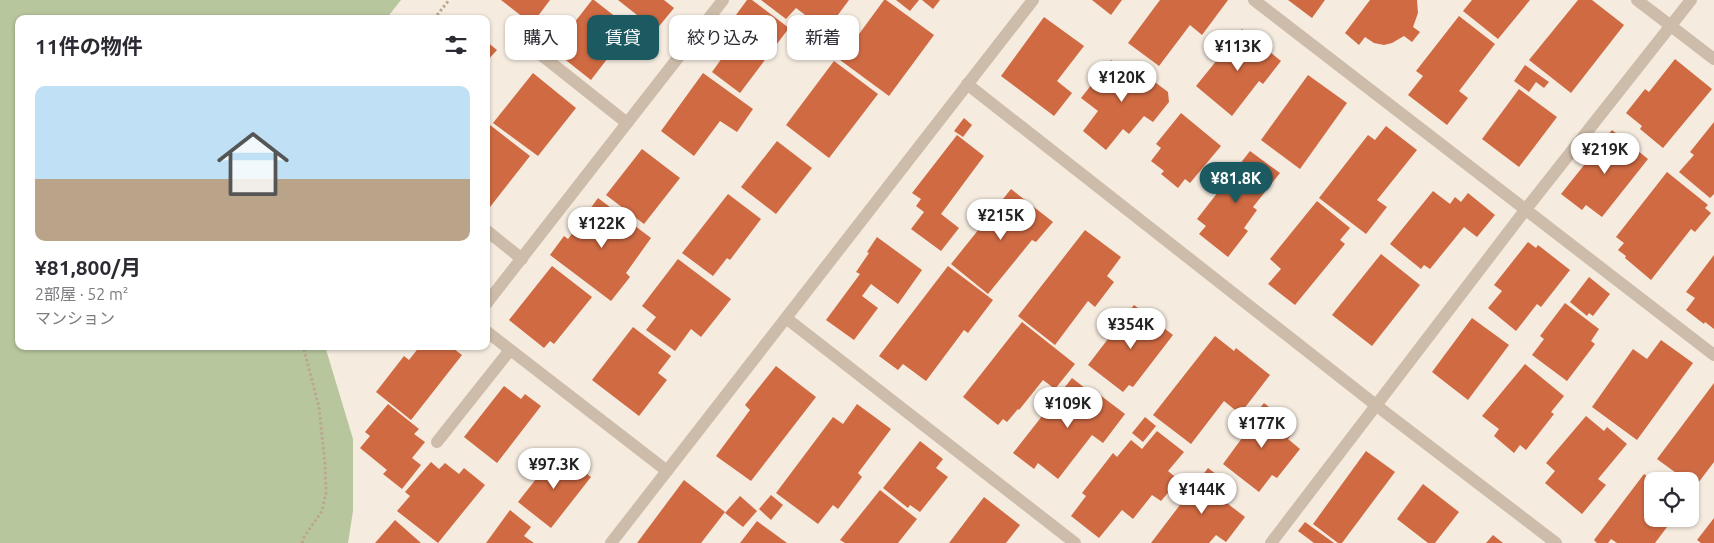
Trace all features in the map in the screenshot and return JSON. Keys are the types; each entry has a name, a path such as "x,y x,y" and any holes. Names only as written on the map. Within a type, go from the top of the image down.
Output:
{"street":[{"path":"490,299 723,0"},
{"path":"612,543 1033,0"},
{"path":"1254,0 1714,355"},
{"path":"1637,0 1714,59"},
{"path":"1271,543 1526,209 1691,0"},
{"path":"548,60 627,123"},
{"path":"967,84 1377,406 1556,543"},
{"path":"490,233 522,258"},
{"path":"786,318 1075,543"},
{"path":"490,334 667,471"},
{"path":"437,442 510,350"}],"path":[{"path":"437,15 449,0"},
{"path":"302,543 322,510 326,493 319,407 304,350"}],"green space":[{"path":"0,0 401,0 389,15 15,15 15,350 326,350 353,439 353,511 348,543 0,543"}],"building":[{"path":"501,0 550,0 539,15 520,15"},
{"path":"592,0 613,15 587,15 587,60 606,60 591,80 566,60 577,60 577,19"},
{"path":"618,0 664,0 674,8 659,26 659,15 637,15"},
{"path":"747,0 752,0 772,15 736,15"},
{"path":"761,0 849,0 838,15 805,15 796,8 790,15 787,15 786,19"},
{"path":"884,0 886,0 934,35 889,96 840,60 859,60 859,34"},
{"path":"896,0 919,0 910,11"},
{"path":"922,0 940,0 933,9"},
{"path":"1092,0 1122,0 1111,15"},
{"path":"1160,0 1228,0 1202,35 1190,25 1159,66 1128,43"},
{"path":"1288,0 1325,0 1312,18"},
{"path":"1370,0 1417,0 1418,13 1413,27 1420,32 1412,42 1404,36 1384,45 1374,43 1365,37 1359,45 1345,33"},
{"path":"1472,0 1530,0 1498,39 1463,11"},
{"path":"1578,0 1592,0 1624,25 1571,93 1529,60"},
{"path":"1459,16 1495,44 1459,91 1468,98 1447,125 1408,95 1423,76 1416,71"},
{"path":"1044,17 1084,46 1057,81 1072,93 1054,116 1001,76"},
{"path":"777,19 787,26 787,31 777,44"},
{"path":"1242,29 1281,61 1263,84 1259,81 1232,116 1196,86"},
{"path":"490,44 497,50 490,58"},
{"path":"1675,59 1712,89 1663,148 1640,129 1642,126 1626,113 1645,89 1649,92"},
{"path":"721,60 765,60 740,93 712,72"},
{"path":"1111,60 1137,80 1143,73 1168,92 1169,102 1153,122 1144,116 1129,134 1123,129 1106,150 1083,131 1098,111 1081,98"},
{"path":"834,61 878,94 829,158 786,125"},
{"path":"1525,65 1549,82 1544,88 1536,82 1529,92 1514,81"},
{"path":"533,73 576,108 538,156 493,123"},
{"path":"703,73 753,109 737,132 720,121 694,156 661,131"},
{"path":"1308,75 1347,103 1300,169 1261,140"},
{"path":"1519,89 1557,117 1519,167 1482,139"},
{"path":"1181,113 1221,146 1190,183 1185,179 1178,188 1161,174 1164,171 1151,161 1161,148 1156,144"},
{"path":"964,118 972,125 963,137 954,131"},
{"path":"1714,122 1714,194 1710,198 1679,172 1694,155 1690,152"},
{"path":"490,125 530,156 490,207"},
{"path":"1386,126 1417,150 1377,200 1387,207 1366,234 1319,198 1368,135 1375,140"},
{"path":"1612,130 1648,159 1602,217 1586,205 1582,210 1561,194"},
{"path":"957,135 984,156 941,214 959,228 941,251 911,229 924,212 916,206 921,199 912,193"},
{"path":"777,141 812,168 776,214 741,187"},
{"path":"642,149 680,178 644,224 606,195"},
{"path":"1250,151 1280,173 1253,207 1257,210 1244,228 1248,231 1228,257 1199,234 1206,226 1197,219"},
{"path":"1667,172 1708,205 1705,208 1711,213 1695,232 1691,229 1651,280 1618,250 1624,243 1616,237"},
{"path":"1011,189 1053,222 1036,242 1032,240 988,294 951,264"},
{"path":"1433,191 1450,204 1455,197 1461,202 1468,193 1495,215 1477,237 1464,227 1430,269 1424,265 1421,269 1390,244"},
{"path":"728,194 761,219 730,260 727,258 713,276 682,253"},
{"path":"598,198 651,238 626,273 630,277 611,301 550,255 564,236 568,239"},
{"path":"1317,201 1350,228 1340,240 1345,244 1295,305 1268,284 1281,269 1270,259"},
{"path":"1085,230 1121,257 1107,276 1114,282 1095,307 1088,301 1055,345 1018,316"},
{"path":"877,237 922,270 898,304 871,284 862,296 878,308 854,340 826,320 860,274 856,272"},
{"path":"1528,242 1536,248 1538,245 1570,270 1541,307 1537,304 1516,331 1488,308 1502,291 1494,285"},
{"path":"1381,254 1420,285 1372,346 1332,315"},
{"path":"1714,255 1714,329 1686,310 1695,298 1686,292"},
{"path":"678,259 731,299 701,337 691,329 675,351 646,330 656,317 642,306"},
{"path":"552,266 592,297 554,344 550,341 544,348 509,320"},
{"path":"948,266 993,300 968,333 964,330 926,381 903,364 898,370 879,356"},
{"path":"1589,277 1610,294 1593,316 1589,313 1587,316 1570,302"},
{"path":"1565,303 1599,329 1591,341 1595,344 1567,381 1532,355 1544,339 1540,336"},
{"path":"1134,305 1173,335 1133,387 1129,385 1123,392 1088,365"},
{"path":"1472,318 1509,345 1468,400 1432,372"},
{"path":"1022,322 1075,364 1055,389 1043,380 1007,422 1003,419 998,425 963,397"},
{"path":"633,327 671,356 658,373 667,380 639,416 592,380"},
{"path":"1215,336 1234,351 1236,348 1270,375 1240,414 1224,401 1191,444 1153,415"},
{"path":"1661,340 1693,363 1637,440 1592,407 1633,349 1647,359"},
{"path":"417,350 455,350 462,355 411,420 376,392 404,356 409,360"},
{"path":"1525,364 1564,396 1551,412 1554,414 1526,450 1520,445 1514,453 1494,436 1499,429 1482,416"},
{"path":"776,366 816,397 751,481 716,456 750,410 745,405"},
{"path":"1072,378 1098,398 1100,395 1125,414 1103,443 1092,435 1058,479 1038,463 1034,469 1013,453"},
{"path":"1714,383 1714,462 1699,482 1699,472 1675,472 1657,459"},
{"path":"504,386 521,399 525,394 541,406 497,463 464,437"},
{"path":"1264,403 1274,411 1271,414 1294,432 1288,439 1300,449 1277,478 1272,475 1259,492 1223,464 1242,438 1238,435"},
{"path":"388,404 419,429 414,434 425,442 412,458 421,465 402,489 383,474 387,470 360,448 370,436 365,432"},
{"path":"857,404 891,429 858,473 862,477 838,509 833,505 818,524 776,493 833,417 843,424"},
{"path":"1586,416 1604,431 1607,427 1627,444 1598,479 1606,485 1582,514 1545,483 1555,471 1546,463"},
{"path":"1145,417 1156,426 1143,442 1132,433"},
{"path":"1157,431 1184,452 1168,471 1179,480 1161,501 1152,495 1133,519 1122,510 1099,538 1071,516 1086,496 1082,493 1113,453 1117,457 1131,440 1142,449"},
{"path":"920,441 943,459 936,468 948,477 920,512 910,505 908,508 883,488"},
{"path":"558,451 591,477 551,528 518,502"},
{"path":"1366,451 1395,472 1342,543 1338,543 1313,524"},
{"path":"431,462 439,469 445,463 459,474 464,468 485,485 438,543 397,511 410,496 405,492"},
{"path":"1208,468 1229,484 1219,497 1245,517 1226,542 1216,535 1209,543 1151,543"},
{"path":"1644,474 1644,527 1667,527 1655,543 1617,543 1611,539 1608,543 1597,543 1594,540"},
{"path":"684,480 725,512 701,543 637,543"},
{"path":"1423,484 1459,512 1435,543 1428,543 1397,519"},
{"path":"880,490 917,519 898,543 845,543 840,540"},
{"path":"771,495 783,505 771,520 759,509"},
{"path":"740,496 757,511 743,527 725,513"},
{"path":"984,497 1020,525 1006,543 949,543"},
{"path":"510,510 531,527 524,536 534,543 486,543"},
{"path":"1714,518 1714,543 1701,543 1697,540"},
{"path":"395,520 421,543 375,543"},
{"path":"757,521 787,543 740,543"},
{"path":"1305,522 1334,543 1314,543 1298,531"},
{"path":"1493,535 1503,543 1486,543"}]}
